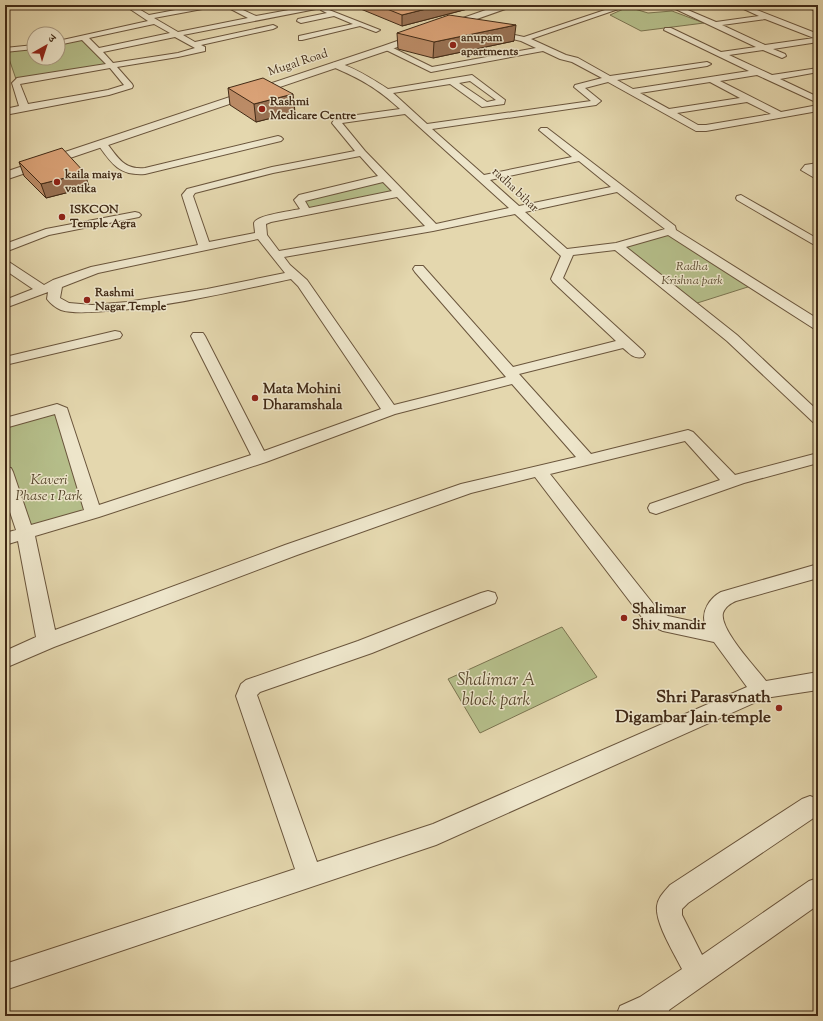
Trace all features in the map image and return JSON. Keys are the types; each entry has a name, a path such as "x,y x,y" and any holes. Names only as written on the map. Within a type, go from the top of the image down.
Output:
{"street":[{"path":"23,108 25,106 16,83 19,81 192,53 202,49 160,22 127,5"},
{"path":"66,41 160,22 213,5"},
{"path":"194,44 276,26 226,5"},
{"name":"Mugal Road","path":"5,176 448,27 508,5"},
{"path":"524,40 626,5"},
{"path":"670,5 715,24 782,56"},
{"path":"738,5 801,30 818,39"},
{"path":"806,5 818,10"},
{"path":"97,51 314,6 376,30"},
{"path":"223,14 252,8"},
{"path":"296,22 334,14"},
{"path":"699,26 766,17"},
{"path":"319,25 348,19"},
{"path":"302,38 361,24"},
{"path":"448,27 464,29"},
{"path":"684,28 668,30 818,100"},
{"path":"801,30 818,28"},
{"path":"488,31 524,40 546,48 563,57 575,60 691,126 700,129 818,108"},
{"path":"5,112 109,92 129,86 112,66 83,37"},
{"path":"721,54 818,39"},
{"path":"5,50 26,48"},
{"path":"386,48 431,70 546,48"},
{"path":"426,127 593,103 597,101 578,87 609,79 707,64"},
{"name":"radha bihar","path":"336,65 366,78 386,92 483,178 564,253"},
{"path":"770,78 818,70"},
{"path":"632,92 758,72"},
{"path":"386,92 472,78 501,100 501,102 484,105"},
{"path":"710,79 780,115"},
{"path":"452,81 497,116"},
{"path":"668,112 748,99"},
{"path":"407,111 338,120 337,123 362,153 433,228"},
{"path":"544,130 671,228 670,231 818,325"},
{"path":"102,143 124,169 132,172 145,171 278,139"},
{"path":"205,247 187,195 191,191 272,170 362,153"},
{"path":"483,178 581,158"},
{"path":"818,166 806,170 818,177"},
{"path":"306,211 299,200 302,197 385,178"},
{"path":"277,255 433,228 620,188"},
{"path":"390,410 303,283 294,275 261,234 260,223 264,220 306,211 400,193"},
{"path":"741,198 818,244"},
{"path":"5,248 46,232 135,215"},
{"path":"638,354 558,279 558,275 567,255 564,253 617,246 670,231"},
{"path":"5,304 41,289 111,266 261,234"},
{"path":"617,246 732,338 818,419"},
{"path":"5,264 41,289"},
{"path":"419,269 586,460"},
{"path":"57,284 54,300 57,304 74,309 101,310 142,305 294,275"},
{"path":"5,289 19,298"},
{"path":"5,361 115,335"},
{"path":"198,336 260,458"},
{"path":"5,539 25,532 93,514 260,458 390,410 626,343"},
{"path":"5,423 57,409 62,411 93,514"},
{"path":"5,660 47,641 290,550 467,488 540,472 688,435 732,482"},
{"path":"656,508 732,482 818,458"},
{"path":"5,472 25,532 47,641"},
{"path":"540,472 651,615 663,623 720,635"},
{"path":"762,690 720,635 712,617 715,609 721,600 730,595 818,571"},
{"path":"310,876 246,696 248,690 254,686 365,647 488,598"},
{"path":"5,976 436,834 762,690 818,680"},
{"path":"698,974 670,917 669,905 679,894 810,807"},
{"path":"646,1013 698,974 818,890"}],"green space":[{"path":"628,7 648,13 672,11 704,23 641,31 610,15"},
{"path":"83,37 112,66 17,82 6,50 26,47 26,66 66,66 66,40"},
{"path":"385,178 400,193 306,211 299,199"},
{"name":"Radha Krishna park","path":"670,231 754,285 691,305 617,246"},
{"name":"Kaveri Phase 1 Park","path":"57,409 93,513 25,532 5,461 5,423"},
{"name":"Shalimar A block park","path":"562,627 597,677 480,733 448,679"}],"building":[{"path":"377,5 442,5 402,15"},
{"path":"449,15 516,25 434,42 397,33"},
{"path":"263,78 293,94 254,104 228,88"},
{"path":"62,148 85,173 41,184 19,162"}],"place":[{"name":"anupam apartments","path":"453,45"},
{"name":"Rashmi Medicare Centre","path":"262,109"},
{"name":"kaila maiya vatika","path":"57,182"},
{"name":"ISKCON Temple Agra","path":"62,217"},
{"name":"Rashmi Nagar Temple","path":"87,300"},
{"name":"Mata Mohini Dharamshala","path":"255,398"},
{"name":"Shalimar Shiv mandir","path":"624,618"},
{"name":"Shri Parasvnath Digambar Jain temple","path":"779,708"}]}
